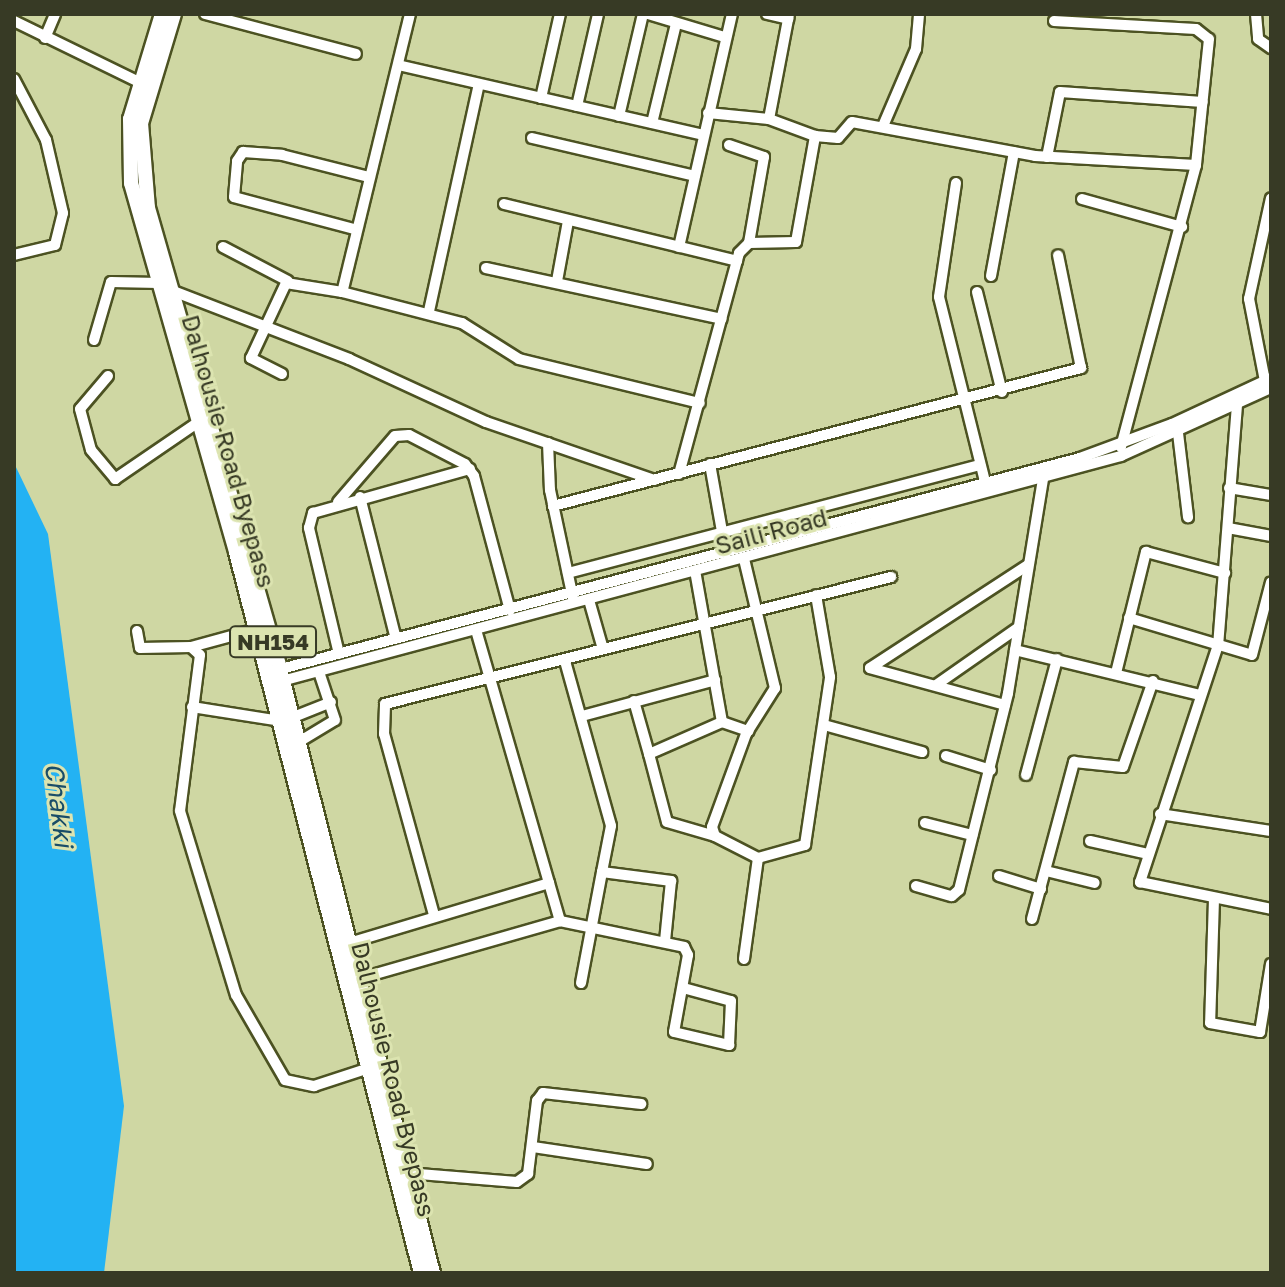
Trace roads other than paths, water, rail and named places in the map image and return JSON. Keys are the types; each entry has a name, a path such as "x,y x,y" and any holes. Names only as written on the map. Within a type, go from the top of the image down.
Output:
{"highway":[{"name":"Dalhousie Road Byepass","path":"162,14 130,119 131,183 257,629 275,676 421,1273"},
{"name":"NH154","path":"174,14 146,98 140,140 148,208 275,676"},
{"name":"NH154","path":"286,719 297,743 433,1273"}],"street":[{"path":"45,38 55,14"},
{"path":"205,14 356,54"},
{"path":"342,292 354,229 410,14"},
{"path":"541,98 560,14"},
{"path":"577,106 598,14"},
{"path":"619,116 646,14 724,37"},
{"path":"679,247 724,37 732,14"},
{"path":"767,14 788,16 769,119"},
{"path":"883,126 916,49 919,14"},
{"path":"1256,14 1258,39 1271,48"},
{"path":"14,21 139,82"},
{"path":"1054,21 1202,31 1209,39 1196,165 1121,450"},
{"path":"652,123 676,24"},
{"path":"398,65 703,135"},
{"path":"14,79 46,140 63,213 55,245 14,255"},
{"path":"429,311 479,84"},
{"path":"1047,157 1060,92 1203,102"},
{"path":"708,113 769,119 815,136 838,138 849,122 1047,157 1196,165"},
{"path":"749,243 796,242 815,136"},
{"path":"532,138 695,176"},
{"path":"679,474 737,261 749,243 764,157 729,145"},
{"path":"354,229 234,197 237,161 243,152 282,155 369,177"},
{"path":"991,276 1014,152"},
{"path":"956,183 939,297 963,403 987,489"},
{"path":"275,676 339,654 725,551 987,489 1121,450 1269,382 1249,308 1271,198"},
{"path":"1082,199 1182,227"},
{"path":"504,204 737,261"},
{"path":"557,281 568,221"},
{"path":"223,247 288,281 429,311 462,323 519,359 700,403"},
{"path":"553,506 710,464 963,403 1084,364 1058,255"},
{"path":"486,268 722,319"},
{"path":"282,374 253,363 261,327 288,281"},
{"path":"94,340 111,282 159,283"},
{"path":"173,291 548,443 656,480"},
{"path":"977,292 1002,392"},
{"path":"108,376 80,409 85,437 110,476 124,475 142,457 200,421"},
{"name":"Saili Road","path":"275,676 319,672 744,559 987,489 1043,479 1178,433 1237,405 1269,382"},
{"path":"1237,405 1218,645 1160,814 1142,886 1271,909"},
{"path":"1178,433 1188,517"},
{"path":"338,502 395,436 409,435 470,469 510,610"},
{"path":"548,443 553,506 574,605"},
{"path":"710,464 728,563"},
{"path":"568,573 724,529 980,465"},
{"path":"339,654 309,528 313,513 338,502 470,469"},
{"path":"916,886 955,896 991,770 1005,705 1043,479"},
{"path":"1229,488 1271,495"},
{"path":"360,497 396,639"},
{"path":"1228,528 1271,536"},
{"path":"1116,673 1146,552 1225,573"},
{"path":"715,836 713,822 748,731 775,688 744,559"},
{"path":"1005,705 876,671 870,663 1028,565"},
{"path":"695,571 722,722"},
{"path":"434,915 381,709 390,702 492,681 705,622 891,577"},
{"path":"1129,618 1252,655 1271,582"},
{"path":"634,701 667,822 715,836 758,858 805,845 824,725 830,664 816,595"},
{"path":"589,600 603,649"},
{"path":"936,685 1019,627"},
{"path":"137,631 140,648 191,647 257,629"},
{"path":"476,630 560,921"},
{"path":"191,647 201,661 192,707 182,823 230,985 285,1080 314,1086 369,1068"},
{"path":"1015,650 1153,681 1199,695"},
{"path":"1026,775 1057,659"},
{"path":"565,661 611,826 581,983"},
{"path":"297,743 334,725 331,702 319,672"},
{"path":"582,716 715,680"},
{"path":"1032,919 1074,762 1123,767 1153,681"},
{"path":"192,707 286,719 331,702"},
{"path":"649,754 722,722 748,731"},
{"path":"824,725 922,752"},
{"path":"946,756 991,770"},
{"path":"1160,814 1271,831"},
{"path":"925,823 972,835"},
{"path":"1090,841 1148,854"},
{"path":"744,959 758,858"},
{"path":"1046,871 1095,883"},
{"path":"602,872 671,881 665,941"},
{"path":"999,876 1041,889"},
{"path":"349,943 549,883"},
{"path":"1214,899 1207,1020 1260,1032 1270,988 1271,964"},
{"path":"358,979 560,921 591,932 665,941 687,949 676,1036 729,1045 731,1001 683,988"},
{"path":"407,1173 517,1182 528,1174 537,1101 543,1093 641,1104"},
{"path":"533,1147 647,1164"}],"water":[{"name":"Chakki","path":"14,463 48,534 124,1106 104,1273 14,1273"}]}
